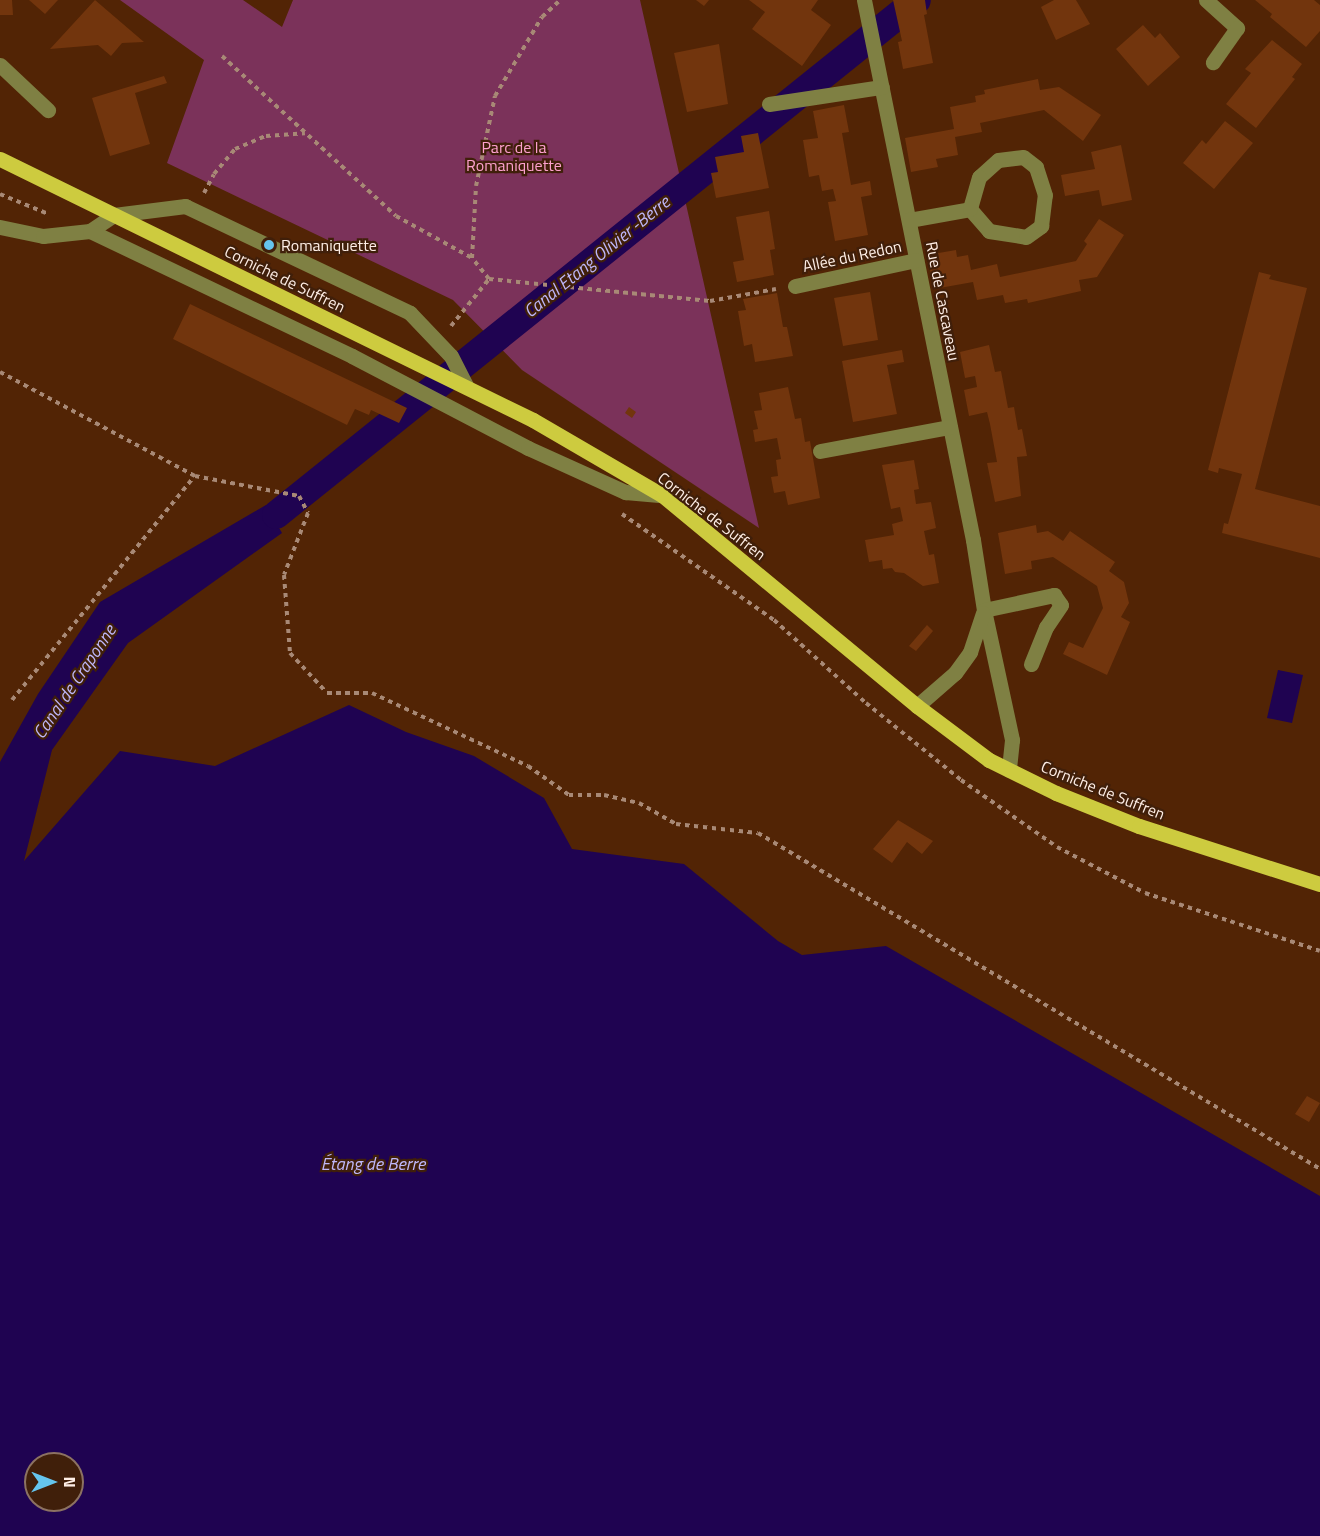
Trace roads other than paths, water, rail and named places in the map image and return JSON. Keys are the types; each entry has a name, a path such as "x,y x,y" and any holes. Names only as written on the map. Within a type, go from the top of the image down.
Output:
{"main road":[{"name":"Corniche de Suffren","path":"0,159 542,425 662,495 917,706 989,760 1056,793 1139,826 1320,884"}],"street":[{"name":"Rue de Cascaveau","path":"864,0 950,427 984,610 1012,740 1009,770"},
{"path":"1206,0 1238,28 1213,62"},
{"path":"0,65 48,110"},
{"path":"769,104 882,87"},
{"path":"1023,157 1036,167 1045,195 1041,226 1026,237 988,231 970,209 979,177 998,160 1023,157"},
{"path":"0,227 43,236 90,231 114,215 185,206 410,312 451,356 467,387"},
{"path":"909,220 970,209"},
{"path":"90,231 352,356 538,453 625,492 662,495"},
{"name":"Allée du Redon","path":"795,286 916,260"},
{"path":"820,451 950,427"},
{"path":"984,610 1054,595 1061,605 1046,627 1031,664"},
{"name":"Rue de Cascaveau","path":"917,706 955,673 970,652 984,610"}],"water":[{"name":"Étang de Berre","path":"266,505 282,533 128,643 52,750 24,861 120,751 215,766 349,705 406,732 474,756 544,798 572,849 684,864 778,941 802,955 886,946 1320,1196 1320,1536 0,1536 0,762 38,694 100,602"},
{"path":"1278,670 1303,675 1292,723 1267,718"}],"waterway":[{"name":"Canal Etang Olivier -Berre","path":"276,515 917,0"}],"place":[{"name":"Romaniquette","path":"269,245"}],"park label":[{"name":"Parc de la Romaniquette","path":"514,156"}],"water label":[{"name":"Canal de Craponne","path":"75,682"}]}
